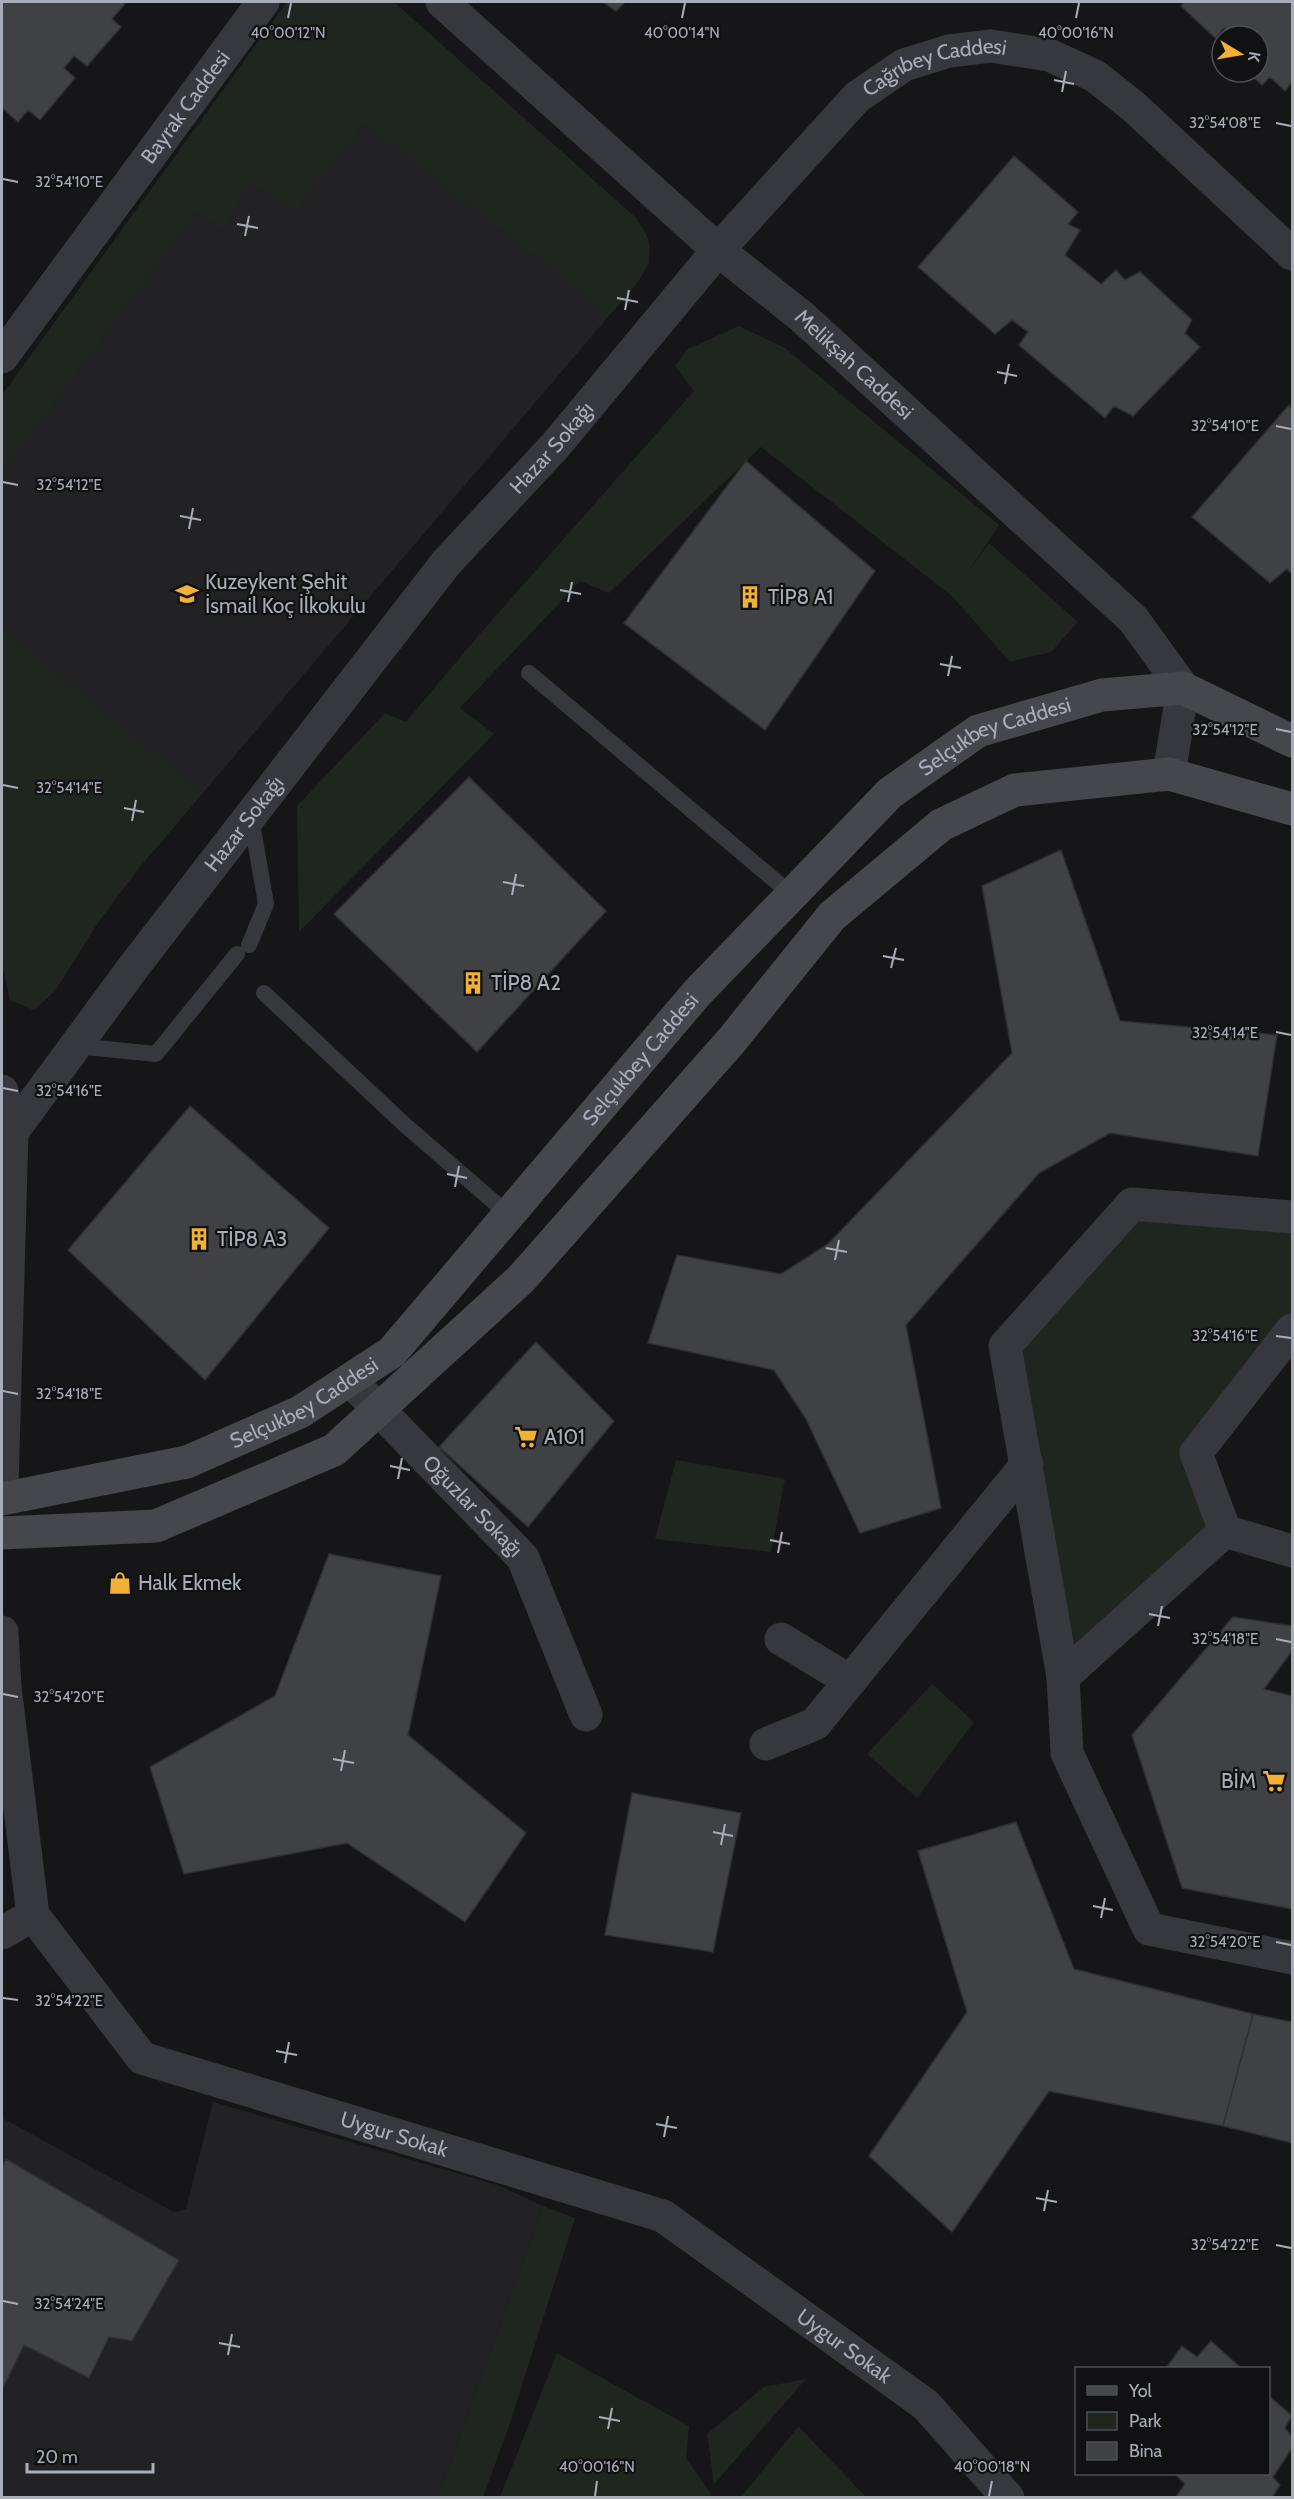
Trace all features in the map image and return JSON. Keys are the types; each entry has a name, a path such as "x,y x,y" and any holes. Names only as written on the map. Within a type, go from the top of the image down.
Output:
{"street":[{"name":"Bayrak Caddesi","path":"2,357 263,2"},
{"name":"Melikşah Caddesi","path":"442,2 718,250 801,316 1133,619 1183,688"},
{"name":"Cağrıbey Caddesi","path":"718,250 857,97 904,65 949,51 991,46 1049,55 1095,76 1134,107 1293,254"},
{"name":"Hazar Sokağı","path":"12,1132 250,816 446,563 555,447 718,250"},
{"path":"1169,774 1183,688 1293,741"},
{"name":"Selçukbey Caddesi","path":"2,1499 187,1462 300,1412 392,1352 697,993 890,793 978,731 1102,695 1183,688"},
{"name":"Selçukbey Caddesi","path":"2,1533 156,1526 333,1450 521,1279 732,1040 832,916 941,825 1014,790 1169,774 1293,809"},
{"path":"2,1091 12,1132 2,1488"},
{"path":"1293,1217 1132,1204 1005,1346 1064,1677 1067,1753 1149,1929 1293,1958"},
{"path":"1225,1531 1196,1453 1293,1330"},
{"name":"Oğuzlar Sokağı","path":"350,1380 523,1558 586,1715"},
{"path":"766,1744 814,1724 1027,1464"},
{"path":"1064,1677 1225,1531"},
{"path":"1225,1531 1293,1551"},
{"path":"2,1632 5,1687 33,1916 2,1933"},
{"path":"781,1639 850,1682"},
{"name":"Uygur Sokak","path":"33,1916 142,2058 663,2216 926,2405 1008,2498"}],"lane":[{"path":"529,673 791,894"},
{"path":"75,1046 156,1054 243,950 266,904 250,816"},
{"path":"264,993 405,1125 508,1215"}],"shaded area":[{"name":"Kuzeykent Şehit İsmail Koç İlkokulu","path":"287,2 394,2 636,218 649,242 649,263 637,283 139,868 99,921 55,991 34,1010 10,1000 2,962 2,395"},
{"path":"213,2102 500,2186 543,2206 438,2497 2,2497 2,2118 174,2212 186,2209"}],"green space":[{"path":"287,2 394,2 636,218 646,233 649,243 647,263 638,282 610,315 364,123 296,211 250,182 222,230 197,211 2,473 2,395"},
{"path":"739,326 785,348 999,525 966,575 989,543 1078,622 1051,652 1010,662 952,596 761,447 609,593 580,581 460,708 494,734 299,932 297,806 385,713 406,722 478,636 694,391 675,366 688,349"},
{"path":"2,629 203,793 139,868 99,921 55,991 34,1010 10,1000 2,962"},
{"path":"1132,1204 1292,1217 1292,1330 1196,1453 1225,1531 1063,1677 1005,1346"},
{"path":"676,1460 785,1479 771,1552 655,1539"},
{"path":"932,1684 974,1722 917,1798 867,1754"},
{"path":"543,2206 575,2218 508,2429 483,2497 438,2497"},
{"path":"557,2353 689,2426 686,2458 711,2494 708,2497 500,2497"},
{"path":"806,2379 714,2484 707,2434 764,2387"},
{"path":"799,2427 866,2497 741,2497"}],"building":[{"path":"2,2 122,2 125,4 112,19 121,27 87,66 74,56 64,68 75,78 40,120 28,110 18,122 2,108"},
{"path":"603,2 625,2 616,11"},
{"path":"1184,2 1292,2 1292,82 1285,91 1270,77 1270,24 1210,24 1210,33 1181,6"},
{"path":"1014,156 1078,212 1068,224 1080,230 1065,255 1101,284 1116,270 1125,280 1140,272 1192,320 1185,333 1200,347 1133,416 1114,406 1105,418 1019,345 1028,332 1012,320 995,334 918,267"},
{"path":"1289,405 1292,409 1292,574 1287,569 1270,583 1192,517"},
{"name":"TİP8 A1","path":"746,461 875,571 765,730 624,623"},
{"name":"TİP8 A2","path":"469,777 606,911 477,1052 334,914"},
{"path":"1061,850 1120,1021 1277,1035 1258,1156 1110,1133 1039,1173 906,1325 941,1508 860,1533 806,1419 774,1370 648,1343 677,1255 781,1274 828,1244 1012,1053 982,886"},
{"name":"TİP8 A3","path":"190,1106 329,1228 205,1380 68,1250"},
{"path":"536,1342 614,1421 528,1527 439,1447"},
{"path":"329,1554 441,1576 408,1735 526,1833 465,1922 347,1843 184,1874 150,1767 275,1696"},
{"path":"1233,1617 1292,1626 1292,1651 1264,1689 1292,1696 1292,1909 1182,1888 1132,1735"},
{"path":"632,1793 741,1813 713,1952 605,1935"},
{"path":"1016,1822 1074,1969 1253,2014 1223,2126 1049,2091 952,2232 869,2156 967,2012 918,1851"},
{"path":"1253,2014 1292,2022 1292,2143 1223,2126"},
{"path":"6,2159 179,2260 132,2341 109,2337 89,2378 24,2345 2,2390 2,2166"},
{"path":"1211,2341 1240,2367 1167,2367 1182,2346 1197,2357"},
{"path":"1270,2397 1292,2416 1285,2428 1292,2437 1292,2448 1273,2477 1280,2485 1272,2498 1175,2498 1185,2484 1176,2475 1270,2475"}],"place":[{"name":"Kuzeykent Şehit İsmail Koç İlkokulu","path":"187,594"},
{"name":"TİP8 A1","path":"750,597"},
{"name":"TİP8 A2","path":"473,983"},
{"name":"TİP8 A3","path":"199,1239"},
{"name":"A101","path":"526,1437"},
{"name":"Halk Ekmek","path":"120,1583"},
{"name":"BİM","path":"1274,1781"}]}
